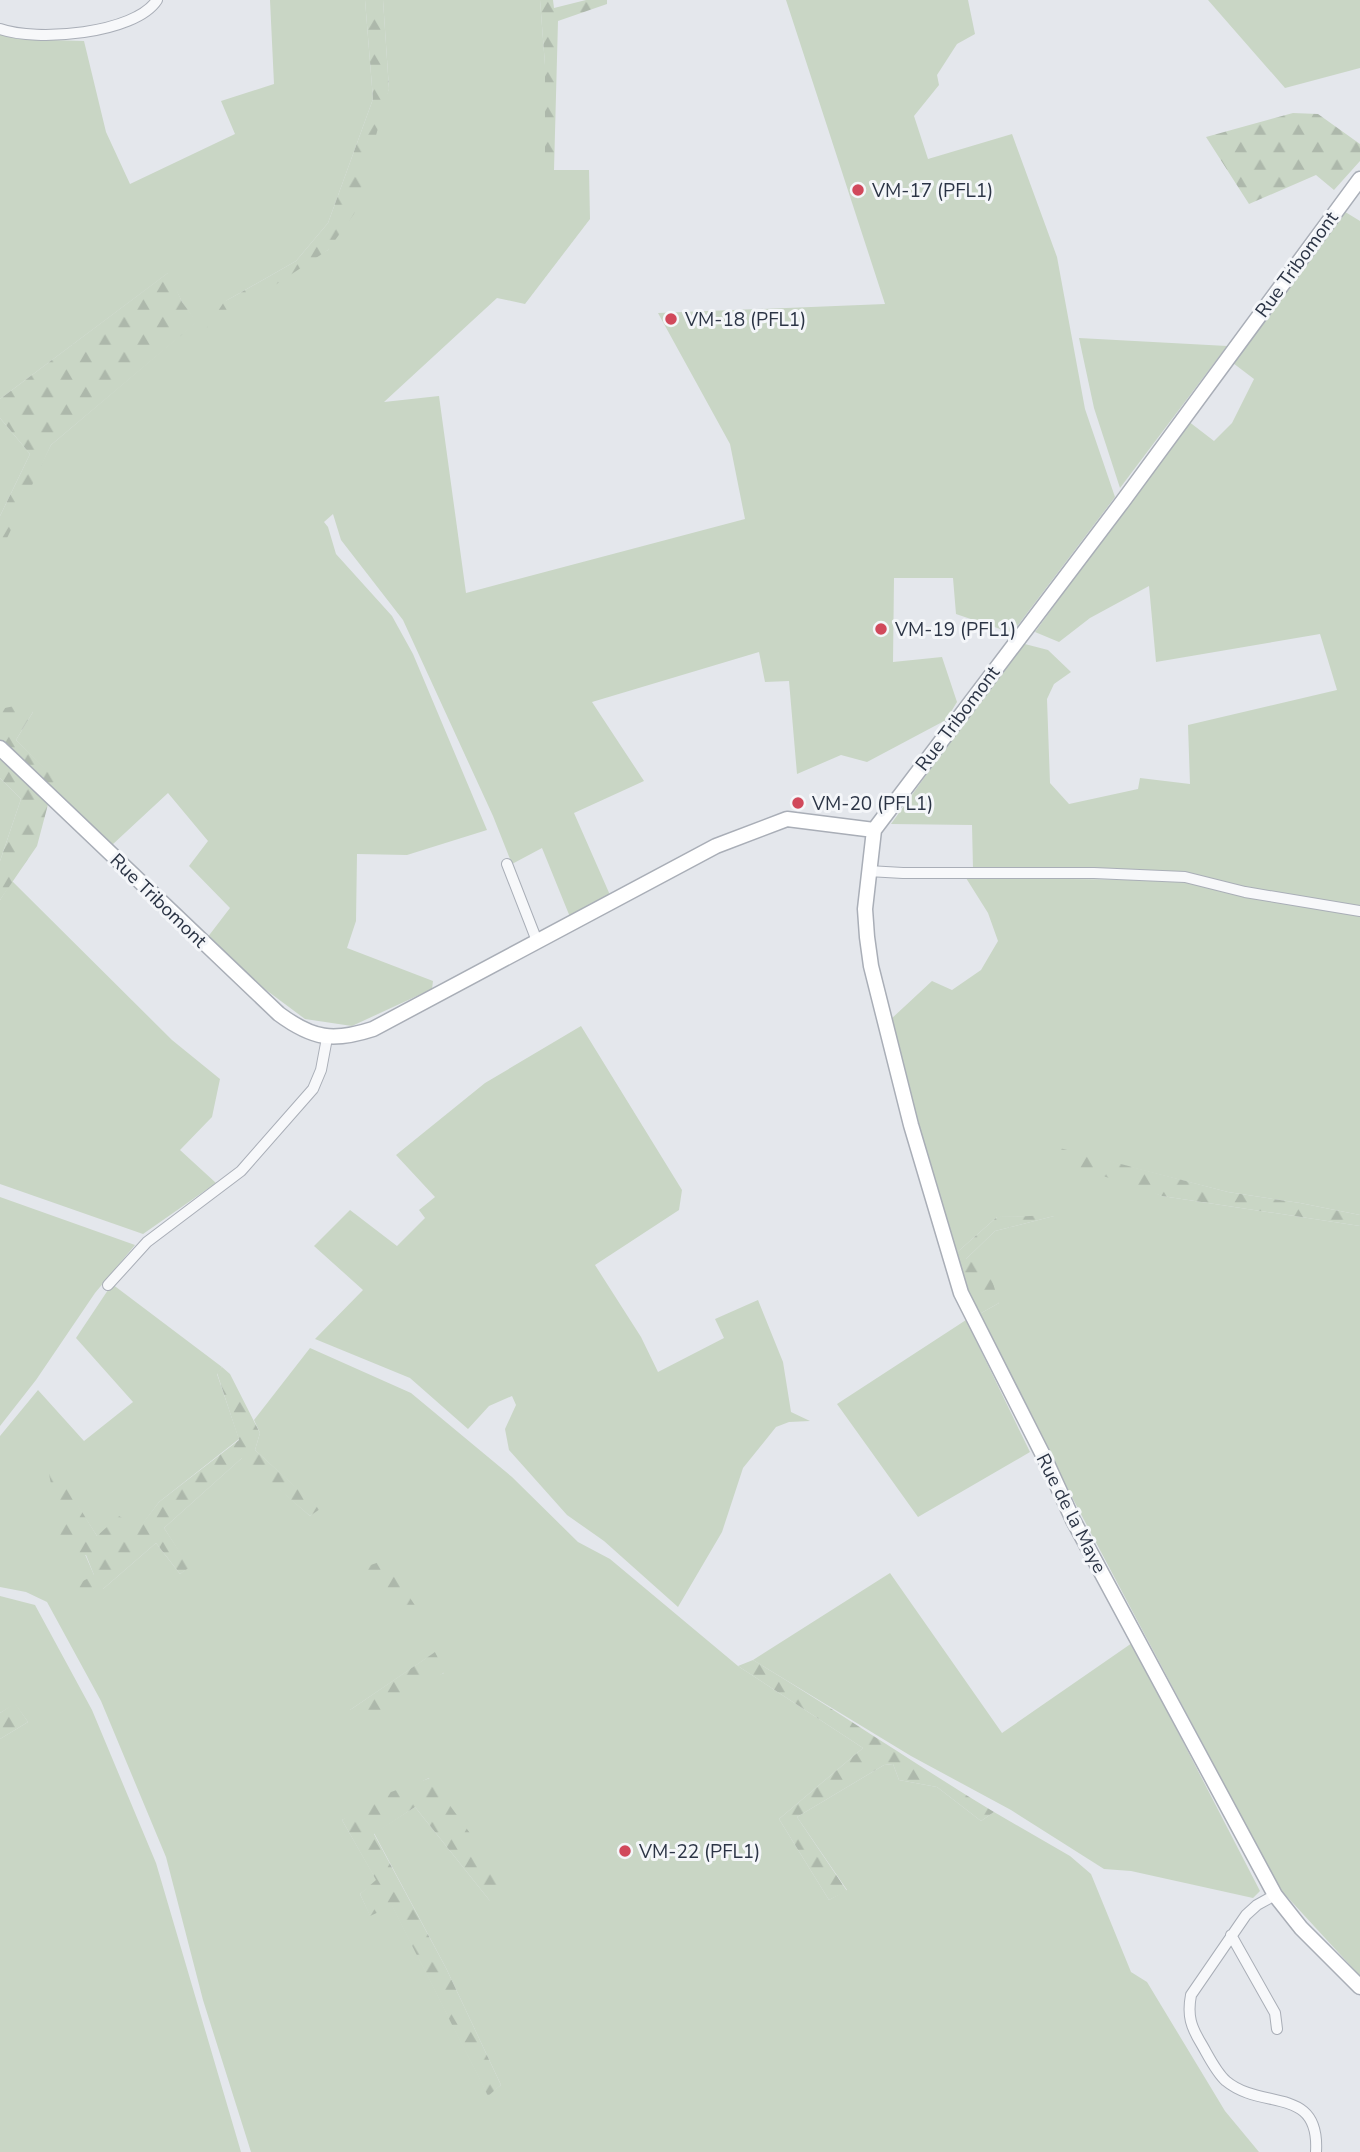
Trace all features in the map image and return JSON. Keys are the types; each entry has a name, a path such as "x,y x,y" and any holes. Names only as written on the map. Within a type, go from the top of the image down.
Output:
{"street":[{"path":"0,29 33,36 80,33 140,16 154,6 157,0"},
{"name":"Rue Tribomont","path":"874,830 1123,501 1360,179"},
{"name":"Rue Tribomont","path":"0,748 279,1014 298,1028 327,1038"},
{"path":"108,1285 147,1242 241,1171 250,1161 313,1089 321,1070 327,1038 349,1037 373,1029 716,846 787,819 874,830"},
{"name":"Rue de la Maye","path":"874,830 865,909 871,966 911,1125 961,1293 1073,1520 1275,1895 1301,1928 1360,1987"},
{"path":"507,864 537,941"},
{"path":"868,870 902,873 1094,873 1185,877 1270,896 1360,911"},
{"path":"1275,1895 1257,1905 1231,1935 1191,1995 1189,2024 1225,2080 1239,2089 1303,2109 1312,2119 1317,2134 1316,2152"},
{"path":"1231,1935 1275,2013 1277,2029"}],"green space":[{"path":"270,0 365,0 373,99 328,223 296,261 224,302 328,250 389,89 383,0 540,0 545,65 546,170 589,170 590,219 525,304 497,298 384,402 439,396 466,593 745,519 730,444 658,313 885,304 786,0 968,0 975,34 957,44 937,75 939,85 914,116 928,159 1012,134 1057,257 1085,409 1115,497 1012,633 956,614 953,578 894,578 893,662 942,657 957,702 946,720 867,762 841,755 797,774 789,681 765,682 759,652 592,702 644,781 574,813 610,895 570,917 542,848 512,864 493,816 403,620 341,540 333,514 324,522 336,554 392,616 413,654 487,830 407,855 357,854 356,921 347,948 433,981 432,989 352,1026 305,1019 250,978 207,938 230,908 189,866 208,841 168,793 112,845 52,788 54,778 16,740 33,712 0,709 0,545 51,445 196,322 182,302 168,273 0,399 0,34 19,39 84,41 106,132 130,184 235,134 221,101 274,84"},
{"path":"365,0 383,0 389,89 354,214 328,250 204,332 224,302 296,261 328,223 373,99"},
{"path":"540,0 553,0 554,8 586,0 607,0 607,4 558,21 554,170 545,170 545,65"},
{"path":"1208,0 1360,0 1360,68 1285,88"},
{"path":"1293,113 1318,114 1360,144 1360,161 1334,190 1316,175 1249,204 1206,137"},
{"path":"1342,210 1360,221 1360,906 1257,890 1179,872 973,869 972,825 891,824 1021,643 1048,650 1071,672 1054,684 1047,699 1050,783 1069,804 1138,789 1140,778 1190,784 1188,725 1337,690 1320,634 1156,662 1149,586 1090,618 1059,642 1035,632 1188,421 1214,441 1232,423 1254,379 1233,363"},
{"path":"169,272 182,302 197,322 51,445 0,553 0,516 30,454 0,418 0,399"},
{"path":"1079,338 1227,346 1120,488 1094,408"},
{"path":"0,418 30,454 0,516"},
{"path":"24,704 33,712 16,740 55,778 37,846 0,900 0,861 21,799 0,778 0,709"},
{"path":"0,778 21,799 0,861"},
{"path":"966,878 1173,880 1314,909 1360,915 1360,1215 1228,1192 1052,1147 1162,1196 1360,1226 1360,1976 1279,1888 976,1316 999,1303 965,1260 995,1231 1054,1216 997,1217 954,1255 890,1020 932,981 952,990 981,970 998,941 988,913"},
{"path":"12,881 172,1040 220,1079 212,1117 180,1150 216,1183 143,1234 0,1184 0,900"},
{"path":"581,1026 682,1190 679,1210 595,1265 641,1337 658,1372 724,1338 715,1319 758,1300 783,1362 791,1412 810,1421 789,1422 776,1427 743,1468 722,1532 678,1607 604,1541 567,1515 509,1450 505,1429 516,1405 512,1396 489,1406 468,1429 410,1378 315,1339 363,1290 314,1246 350,1210 397,1246 425,1218 419,1210 435,1197 396,1155 485,1083"},
{"path":"1052,1146 1228,1192 1360,1215 1360,1226 1162,1196 1053,1159"},
{"path":"0,1197 135,1245 95,1293 36,1380 0,1426"},
{"path":"1058,1215 995,1231 966,1259 989,1270 999,1303 976,1316 954,1255 997,1217"},
{"path":"112,1284 222,1367 217,1374 239,1439 159,1502 139,1529 97,1536 70,1494 50,1474 94,1575 103,1589 156,1543 180,1574 189,1567 164,1528 243,1457 310,1516 319,1509 255,1450 260,1433 254,1420 310,1348 411,1393 512,1477 578,1542 610,1559 738,1666 863,1748 779,1819 829,1900 847,1890 797,1817 884,1765 893,1764 899,1780 937,1787 981,1821 994,1812 1070,1856 1091,1874 1131,1972 1147,1982 1225,2111 1259,2152 251,2152 203,2000 166,1857 101,1701 47,1602 26,1592 0,1587 0,1436 38,1390 84,1441 133,1402 76,1338","holes":["434,1653 444,1673 350,1710","429,1778 490,1901 415,1807 374,1833 446,1968 501,2085 488,2095 392,1905 370,1915 360,1894 377,1881 342,1820"]},
{"path":"966,1320 1030,1452 918,1517 837,1404"},
{"path":"222,1367 230,1374 260,1433 255,1450 320,1509 310,1516 242,1458 164,1528 190,1567 180,1574 156,1543 103,1589 76,1601 72,1587 94,1575 86,1555 63,1556 55,1544 61,1533 49,1474 70,1466 79,1481 71,1494 97,1536 119,1516 139,1528 159,1502 239,1440 217,1373"},
{"path":"385,1560 422,1616 409,1624 365,1567"},
{"path":"890,1573 1002,1733 1132,1643 1260,1891 1253,1898 1131,1871 1104,1869 1011,1810 911,1756 753,1660"},
{"path":"0,1596 35,1605 92,1710 156,1863 241,2152 0,2152 0,1739 28,1722 15,1704 0,1713"},
{"path":"435,1652 445,1672 363,1724 350,1710"},
{"path":"753,1660 994,1812 981,1821 937,1787 899,1780 893,1764 884,1765 797,1817 847,1891 829,1900 779,1819 863,1748 738,1666"},
{"path":"15,1703 28,1722 0,1739 0,1713"},
{"path":"430,1778 509,1887 490,1901 415,1807 374,1834 446,1968 501,2085 488,2096 392,1906 370,1916 360,1894 376,1880 342,1820 377,1797"}],"place":[{"name":"VM-17 (PFL1)","path":"858,190"},
{"name":"VM-18 (PFL1)","path":"671,319"},
{"name":"VM-19 (PFL1)","path":"881,629"},
{"name":"VM-20 (PFL1)","path":"798,803"},
{"name":"VM-22 (PFL1)","path":"625,1851"}]}
